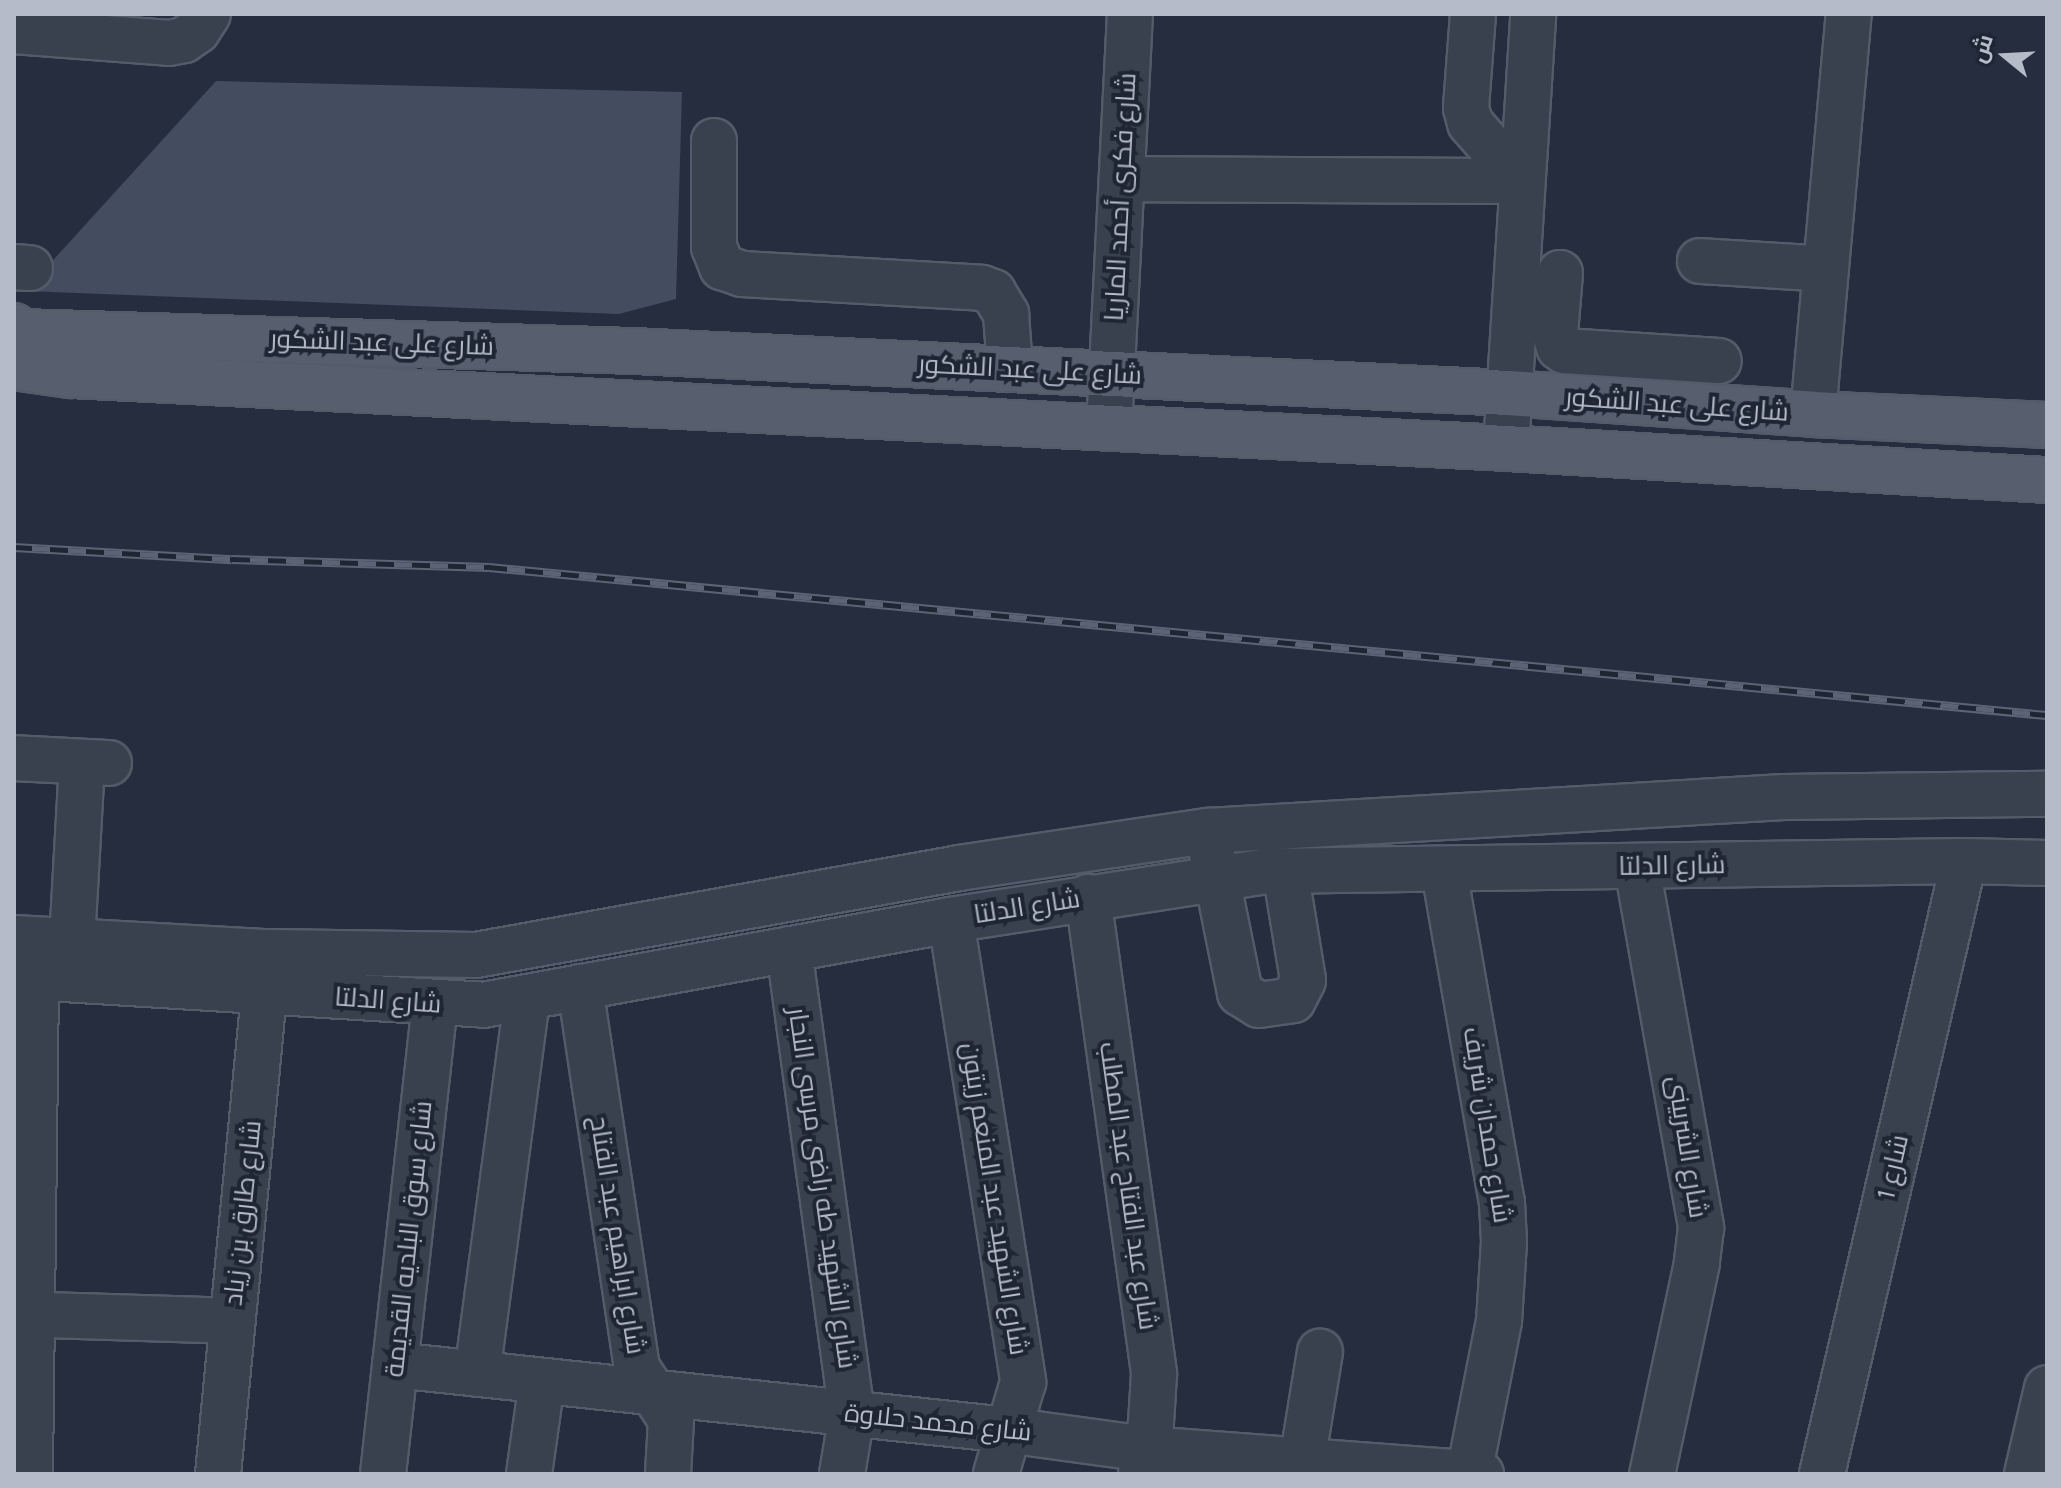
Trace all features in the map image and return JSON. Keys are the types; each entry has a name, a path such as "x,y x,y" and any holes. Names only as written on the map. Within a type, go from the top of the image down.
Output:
{"main road":[{"name":"شارع على عبد الشكور","path":"14,326 22,332 634,351 1508,393 1813,414 2047,425"},
{"name":"شارع على عبد الشكور","path":"14,367 70,375 1506,448 2047,480"}],"street":[{"path":"14,31 169,43 184,40 197,31 208,14"},
{"name":"شارع فكرى أحمد الماريا","path":"1109,428 1130,14"},
{"path":"1473,14 1466,108 1470,123 1494,151 1522,174"},
{"path":"1506,448 1533,14"},
{"path":"1813,414 1849,14"},
{"path":"714,141 714,247 722,267 742,274 982,288 1002,302 1010,369"},
{"path":"1122,179 1522,174"},
{"path":"1700,261 1826,269"},
{"path":"1560,273 1556,321 1559,347 1570,353 1719,361"},
{"path":"1512,319 1556,321"},
{"path":"14,758 95,762 72,942"},
{"name":"شارع الدلتا","path":"25,977 267,972 489,953 959,868 1208,831 1263,826 1784,797 2047,794"},
{"name":"شارع حمدان شريف","path":"1407,819 1429,871 1502,1203 1504,1242 1499,1321 1473,1474"},
{"path":"1208,831 1240,993 1253,1004 1266,1006 1293,1000 1303,980 1263,826"},
{"name":"شارع الدلتا","path":"14,938 72,942 267,972 435,1004 483,1005 951,920 1217,877 1277,871 1964,861 2047,863"},
{"name":"شارع 1","path":"1822,1474 1964,861"},
{"name":"شارع الشربينى","path":"1637,867 1701,1228 1697,1263 1652,1474"},
{"name":"شارع عبد الفتاح عبد المطلب","path":"1088,897 1154,1374 1144,1461"},
{"name":"شارع الشهيد عبد المنعم زيتون","path":"951,920 1023,1382 996,1474"},
{"name":"شارع الشهيد طه راضى مرسى النجار","path":"789,949 852,1414 842,1474"},
{"name":"شارع طارق بن زياد","path":"218,1474 267,972"},
{"path":"25,977 23,1314 30,1474"},
{"name":"شارع ابراهيم عبد الفتاح","path":"580,987 637,1368 671,1420 668,1474"},
{"path":"477,1374 527,997"},
{"name":"شارع سوق البلديه القديمة","path":"383,1474 435,1004"},
{"path":"23,1314 232,1321"},
{"path":"1301,1466 1320,1352"},
{"name":"شارع محمد حلاوة","path":"395,1365 1007,1430 1144,1461 1473,1474"},
{"path":"529,1474 542,1382"},
{"path":"2027,1474 2047,1388"}],"building":[{"path":"216,81 682,92 676,299 619,314 25,291"}],"railway":[{"path":"14,547 232,559 489,567 2047,715"}]}
